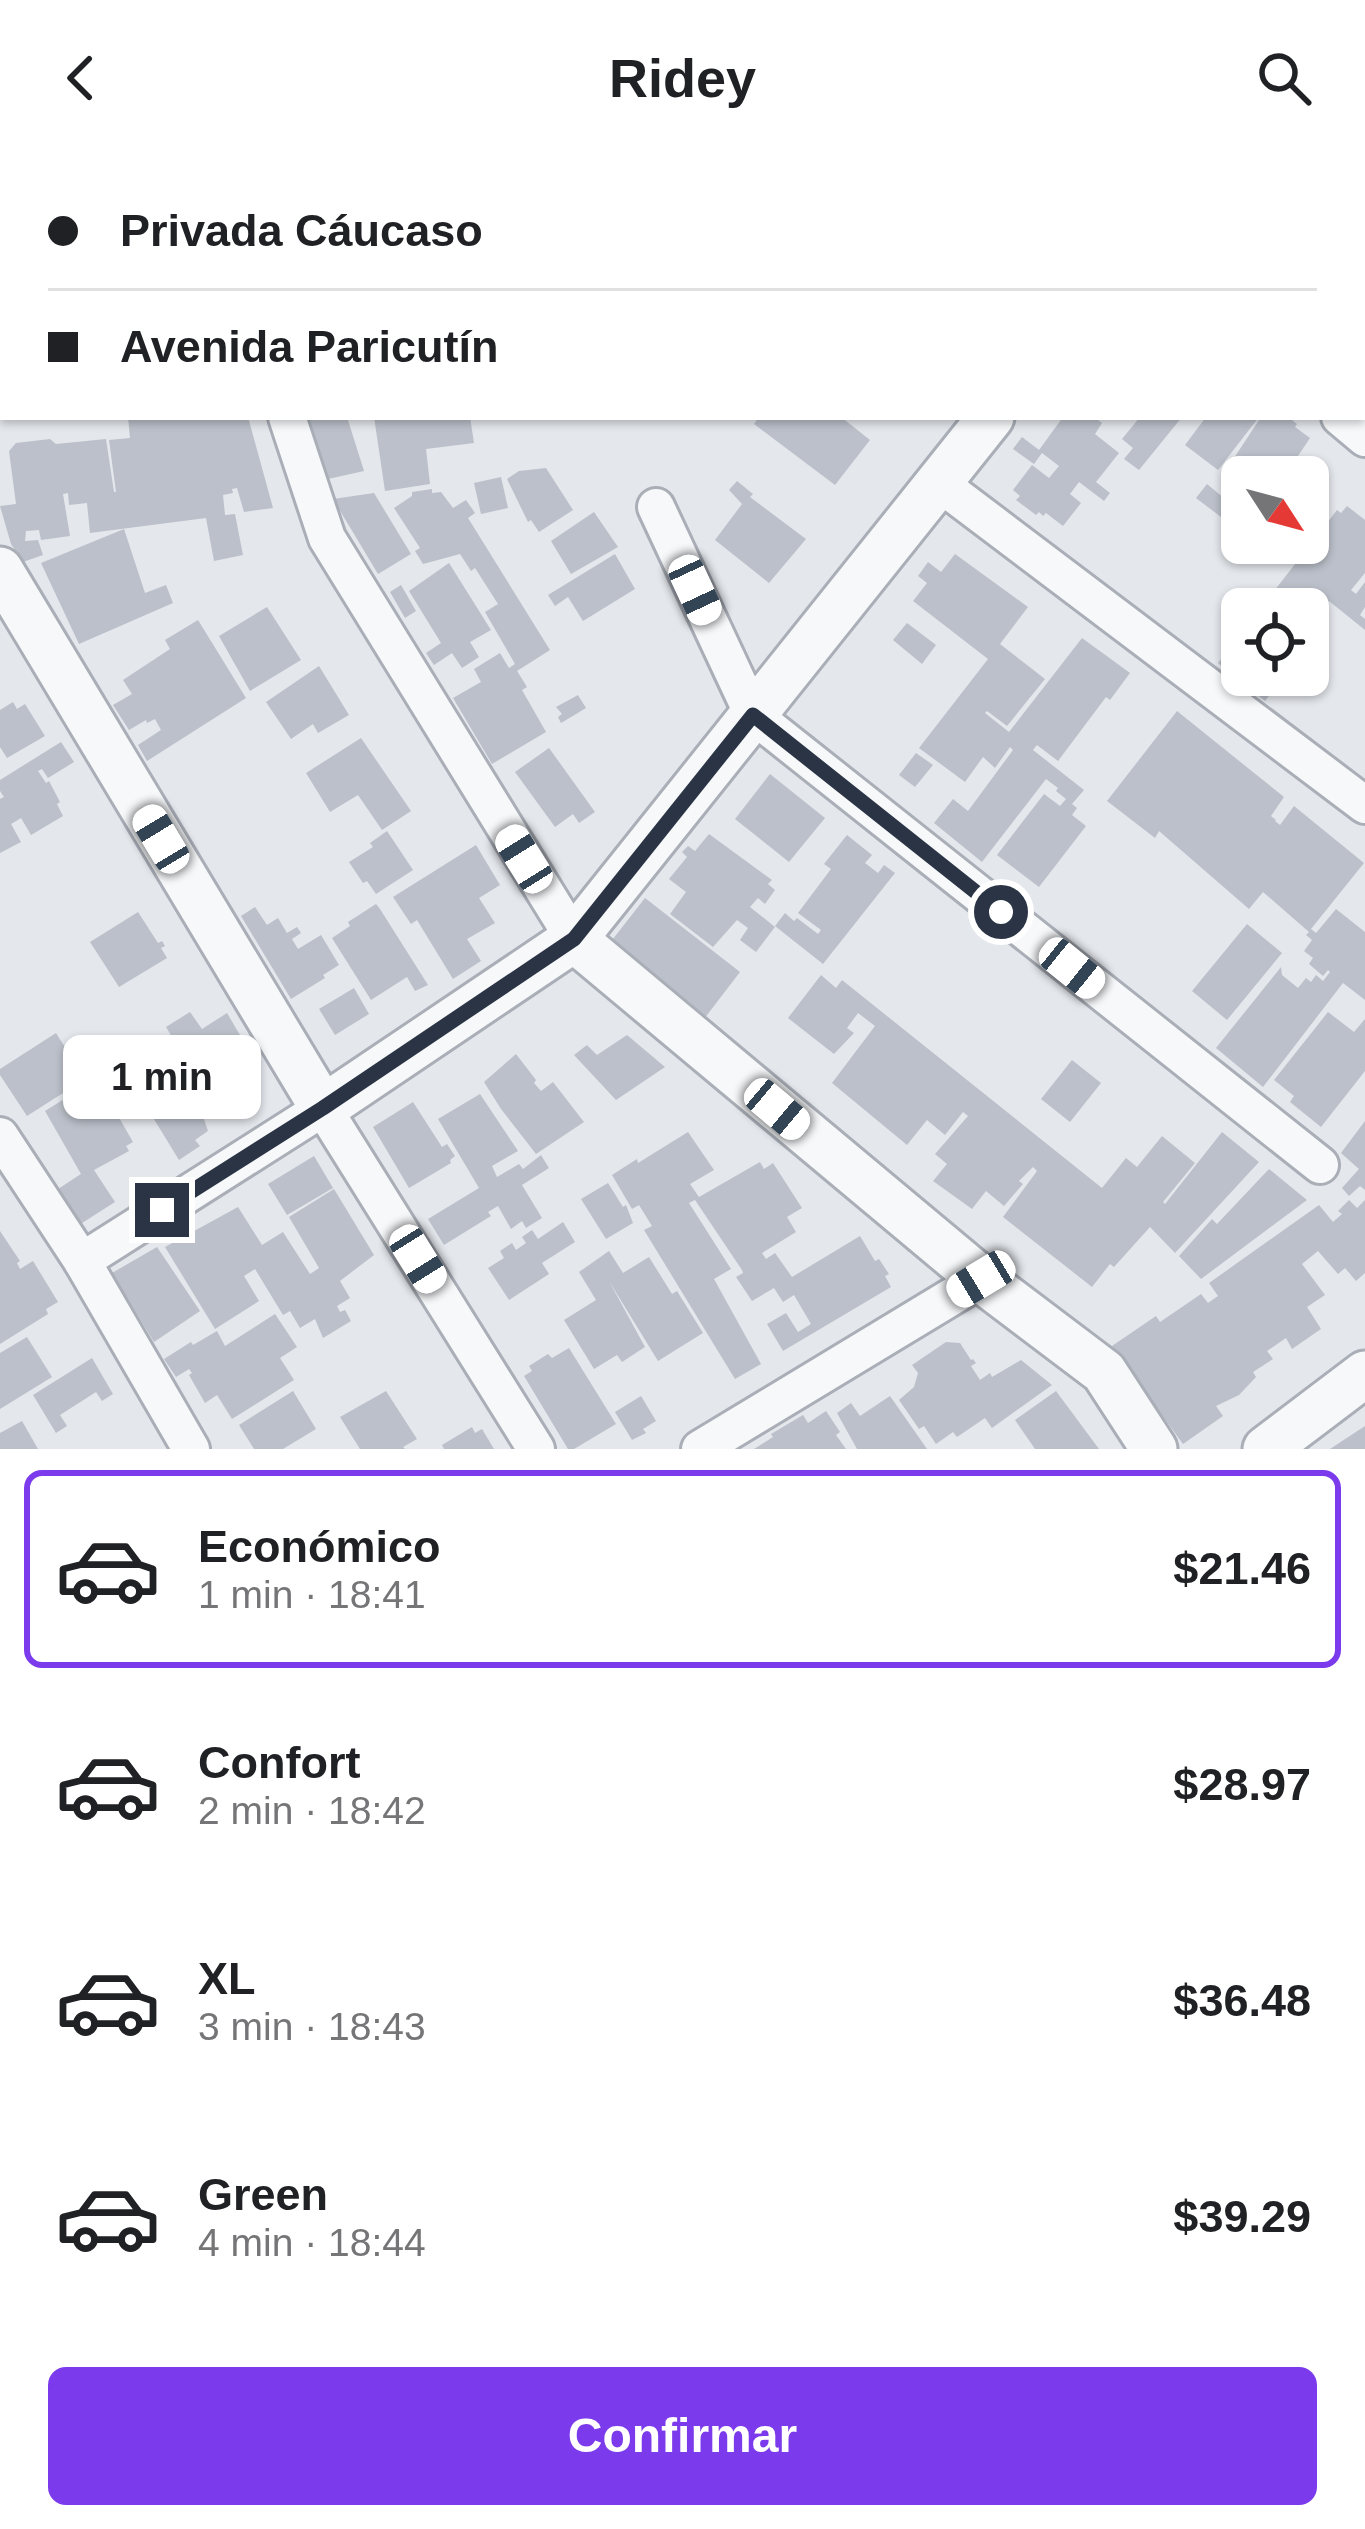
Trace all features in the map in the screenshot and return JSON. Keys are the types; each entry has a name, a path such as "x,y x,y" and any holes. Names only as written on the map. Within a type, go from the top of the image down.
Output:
{"street":[{"path":"287,420 327,538 574,939 981,1279 1105,1372 1154,1449"},
{"path":"82,1261 323,1108 574,939 989,420"},
{"path":"939,483 1365,805"},
{"path":"656,507 753,715 1320,1165"},
{"path":"0,570 323,1108 536,1449"},
{"path":"0,1136 82,1261 191,1449"},
{"path":"700,1449 981,1279"},
{"path":"1266,1449 1365,1375"}],"building":[{"path":"128,420 249,420 273,508 244,512 237,488 223,495 225,515 235,514 243,555 214,561 206,518 90,533 87,503 69,505 68,493 63,494 70,536 41,540 39,530 26,531 25,541 38,540 43,555 23,562 11,544 0,506 16,504 9,451 16,443 106,439 116,492 109,440 130,438"},
{"path":"309,420 348,420 364,471 328,479"},
{"path":"374,420 470,420 474,443 426,449 430,484 385,491"},
{"path":"757,420 845,420 870,440 835,485 754,424"},
{"path":"1061,420 1098,420 1102,423 1095,434 1119,453 1096,482 1110,493 1104,501 1079,482 1070,494 1081,503 1063,526 1046,513 1036,515 1016,500 1020,496 1013,490 1032,465 1049,478 1059,466 1042,453 1034,464 1013,449 1022,437 1039,450"},
{"path":"1138,420 1180,420 1139,470 1124,459 1133,448 1122,439"},
{"path":"1204,420 1257,420 1229,456 1221,456 1218,470 1185,445"},
{"path":"1259,420 1292,420 1310,438 1298,456 1235,456"},
{"path":"546,468 573,510 539,532 528,522 507,479 519,471"},
{"path":"501,477 508,508 481,514 474,483"},
{"path":"737,481 753,494 750,497 806,539 769,583 715,540 742,504 729,490"},
{"path":"1207,484 1221,496 1221,517 1196,498"},
{"path":"432,489 432,493 441,492 453,508 466,500 475,513 468,518 550,650 517,671 527,687 522,690 546,732 492,764 453,698 481,682 474,669 500,653 509,668 515,664 485,612 498,604 475,568 471,571 460,554 423,564 415,551 420,548 394,508 412,492"},
{"path":"374,493 411,554 378,574 333,499"},
{"path":"1347,506 1365,520 1365,573 1351,590 1356,594 1365,582 1365,607 1360,615 1365,630 1329,601 1329,588 1276,588 1295,564 1329,564 1329,520 1337,510 1341,513"},
{"path":"594,512 618,547 571,574 551,541"},
{"path":"124,529 145,593 166,585 173,603 79,644 41,563"},
{"path":"615,554 635,589 583,621 568,597 555,606 548,595"},
{"path":"955,554 1028,607 1000,644 1045,679 1007,726 985,713 1009,732 1082,638 1130,673 1058,761 1037,745 1033,750 1084,790 1072,804 1077,808 1072,815 1086,826 1039,887 997,855 1044,794 1060,806 1066,799 1046,779 982,862 934,823 953,799 968,811 1013,750 1010,747 995,768 983,757 965,782 919,748 988,659 913,601 927,583 918,576 928,562 941,572"},
{"path":"449,563 491,630 470,642 479,657 462,668 452,653 434,665 426,653 441,643 409,591"},
{"path":"401,585 416,611 405,618 390,592"},
{"path":"267,607 301,660 250,691 219,636"},
{"path":"198,620 246,698 147,761 138,745 161,730 155,719 129,730 113,705 132,694 123,680 170,649 165,640"},
{"path":"907,623 936,645 922,664 893,640"},
{"path":"319,666 349,715 318,733 313,724 291,739 266,702"},
{"path":"578,695 586,708 561,723 558,717 562,714 556,707"},
{"path":"13,702 17,709 25,704 45,736 7,758 0,747 0,710"},
{"path":"1177,711 1284,797 1271,816 1275,821 1280,825 1294,806 1364,863 1311,929 1316,933 1336,909 1365,932 1365,1000 1343,983 1263,1087 1216,1048 1281,967 1282,975 1298,988 1306,978 1311,982 1316,975 1323,981 1330,972 1323,976 1309,964 1313,958 1304,951 1312,940 1306,935 1309,932 1263,892 1249,909 1159,831 1155,838 1107,801"},
{"path":"361,738 411,811 382,830 358,795 330,812 306,773"},
{"path":"61,742 74,762 48,778 42,769 38,771 49,781 63,816 31,835 21,818 11,824 21,842 0,853 0,799 4,797 0,780"},
{"path":"549,748 595,812 579,823 573,814 555,827 515,772"},
{"path":"916,753 933,765 915,787 899,775"},
{"path":"770,774 825,818 789,862 735,819"},
{"path":"387,831 413,870 376,894 349,862"},
{"path":"709,834 772,880 768,884 775,890 765,904 758,898 750,907 775,927 756,952 740,940 748,928 737,920 713,947 670,914 686,892 669,879 687,857 682,852 688,846 695,851"},
{"path":"847,835 872,855 865,863 878,873 884,865 895,873 823,964 775,926 785,913 818,934 821,930 798,913 831,869 824,864"},
{"path":"476,845 500,885 479,898 495,923 467,939 481,961 453,979 417,920 411,924 393,897"},
{"path":"645,898 740,972 704,1019 609,944"},
{"path":"376,904 428,985 415,991 407,977 371,1000 332,938"},
{"path":"255,907 267,925 278,918 287,933 297,927 301,933 292,939 298,949 321,935 339,965 291,999 241,916"},
{"path":"138,912 158,943 162,941 167,958 119,987 90,942"},
{"path":"1247,924 1282,953 1227,1020 1192,991"},
{"path":"821,975 836,988 842,980 1102,1188 1126,1158 1137,1167 1162,1136 1195,1163 1165,1204 1222,1132 1259,1162 1175,1253 1150,1227 1092,1287 1003,1217 1037,1171 1033,1167 1004,1206 986,1191 972,1209 933,1181 947,1164 935,1154 968,1116 963,1112 945,1135 927,1120 907,1145 832,1083 875,1026 858,1013 847,1028 854,1033 834,1054 788,1018"},
{"path":"354,988 369,1014 335,1035 319,1009"},
{"path":"190,1012 202,1029 227,1013 257,1064 209,1096 216,1108 203,1116 208,1131 195,1140 200,1146 179,1160 117,1059 141,1043 158,1069 154,1071 158,1078 162,1076 177,1066 171,1056 180,1050 166,1027"},
{"path":"1328,1012 1354,1032 1365,1019 1365,1071 1321,1127 1290,1102 1294,1096 1274,1080"},
{"path":"56,1033 85,1079 27,1116 0,1069"},
{"path":"627,1035 665,1067 616,1100 574,1055 587,1045 597,1055"},
{"path":"516,1054 541,1091 553,1082 584,1122 536,1154 484,1082"},
{"path":"1072,1060 1101,1083 1070,1122 1041,1099"},
{"path":"117,1066 126,1082 106,1095 133,1142 126,1146 129,1151 94,1170 115,1202 79,1225 58,1189 81,1174 45,1111"},
{"path":"480,1094 518,1151 492,1166 497,1177 519,1164 523,1169 541,1155 549,1168 522,1185 542,1218 526,1228 522,1221 511,1229 498,1206 488,1212 491,1216 444,1245 428,1219 479,1188 438,1119"},
{"path":"413,1102 442,1147 447,1144 455,1156 409,1188 373,1127"},
{"path":"1365,1121 1365,1190 1360,1186 1349,1196 1342,1188 1359,1169 1341,1153"},
{"path":"688,1132 714,1170 690,1184 699,1197 760,1162 764,1169 773,1163 802,1208 787,1217 796,1232 762,1253 766,1259 775,1253 792,1277 860,1236 889,1274 885,1276 891,1287 783,1351 767,1324 786,1313 798,1332 811,1324 794,1295 783,1302 774,1288 752,1301 736,1277 742,1270 695,1200 689,1203 731,1269 714,1279 761,1364 735,1379 644,1230 652,1226 639,1205 632,1209 612,1175"},
{"path":"314,1156 333,1188 287,1215 268,1184"},
{"path":"1269,1169 1307,1200 1201,1279 1179,1256 1212,1219 1217,1224"},
{"path":"608,1183 626,1205 633,1223 606,1239 581,1199"},
{"path":"334,1189 374,1255 340,1281 350,1298 337,1306 351,1321 323,1338 315,1319 300,1328 290,1311 283,1315 255,1269 244,1276 259,1301 215,1329 165,1247 238,1207 262,1245 283,1232 310,1274 319,1268 289,1217"},
{"path":"1349,1200 1357,1208 1365,1200 1365,1273 1356,1281 1345,1268 1338,1274 1318,1251 1302,1264 1325,1295 1307,1307 1321,1329 1292,1349 1286,1338 1267,1351 1273,1359 1253,1372 1256,1377 1239,1395 1216,1406 1223,1416 1183,1444 1112,1346 1156,1316 1160,1322 1201,1294 1208,1303 1218,1296 1209,1283 1319,1205 1333,1222"},
{"path":"563,1222 575,1242 542,1263 549,1274 509,1300 488,1268 504,1258 500,1251 512,1243 516,1250 526,1243 522,1237 532,1230 538,1239"},
{"path":"0,1231 20,1261 20,1269 33,1261 58,1302 46,1309 48,1314 0,1344"},
{"path":"157,1247 200,1311 154,1342 112,1273"},
{"path":"609,1251 623,1273 649,1257 703,1333 658,1361 609,1281 645,1347 622,1362 617,1355 594,1369 564,1320 596,1300 579,1272"},
{"path":"275,1314 297,1347 280,1358 294,1380 232,1419 217,1395 205,1403 189,1369 176,1377 164,1359 217,1331 225,1346"},
{"path":"27,1337 52,1377 0,1409 0,1353"},
{"path":"946,1342 960,1343 976,1363 971,1366 980,1380 1021,1360 1052,1385 992,1428 985,1418 957,1437 953,1432 936,1444 899,1400 914,1387 918,1373 912,1365"},
{"path":"569,1348 616,1424 574,1449 568,1449 524,1376 532,1371 529,1366 548,1354 552,1358"},
{"path":"92,1358 113,1394 102,1401 96,1392 60,1415 67,1426 56,1433 33,1395"},
{"path":"293,1391 316,1429 283,1449 254,1449 239,1425"},
{"path":"386,1391 417,1439 405,1449 360,1449 340,1417"},
{"path":"1056,1391 1099,1449 1035,1449 1015,1420"},
{"path":"641,1396 656,1421 632,1440 615,1412"},
{"path":"890,1396 927,1449 857,1449 837,1413 851,1403 860,1416"},
{"path":"826,1411 846,1449 754,1449 803,1415 808,1423"},
{"path":"22,1421 38,1449 0,1449 0,1433"},
{"path":"1365,1426 1365,1449 1330,1449"},
{"path":"472,1427 475,1433 482,1429 494,1449 444,1449 442,1445"}],"route":[{"path":"162,1210 574,939 753,715 1001,912"}]}
